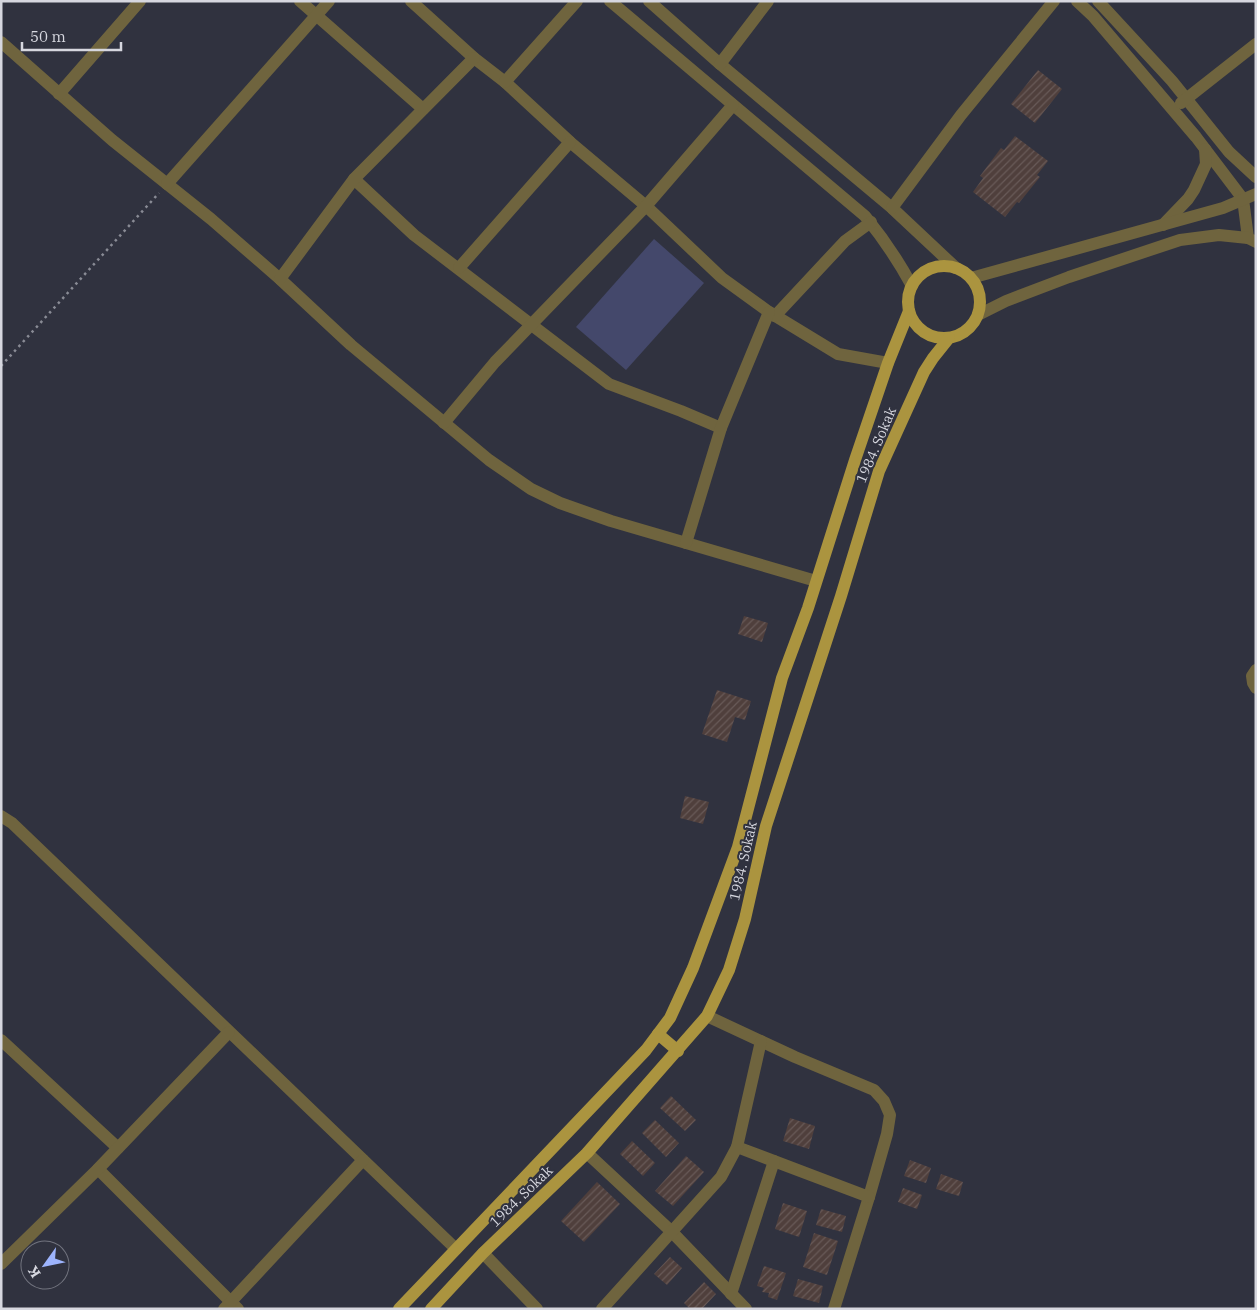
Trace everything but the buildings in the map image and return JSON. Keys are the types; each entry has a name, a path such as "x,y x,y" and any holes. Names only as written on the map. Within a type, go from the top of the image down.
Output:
{"main road":[{"path":"939,266 948,266 964,272 971,278 979,293 980,302 978,314 972,326 958,336 949,338 932,336 917,327 912,320 908,303 909,294 917,278 931,269 939,266"},
{"path":"399,1309 646,1050 670,1018 693,968 738,846 782,678 816,581 854,460 888,363 909,311"},
{"name":"1984. Sokak","path":"431,1309 483,1253 587,1153 707,1016 731,961 745,918 766,826 841,596 879,471 924,372 949,338"},
{"path":"658,1034 678,1050"}],"street":[{"path":"59,94 140,1"},
{"path":"300,1 423,109"},
{"path":"167,184 329,1"},
{"path":"411,1 474,58 505,82 570,142 646,206 722,278 772,314 838,354 888,363"},
{"path":"505,82 577,1"},
{"path":"610,1 865,216 886,242 912,286"},
{"path":"649,1 720,64 892,208 956,268"},
{"path":"720,64 768,1"},
{"path":"892,208 961,115 1054,1"},
{"path":"978,314 1069,277 1180,240 1219,235 1252,240 1242,199 1205,149 1093,16 1077,1"},
{"path":"1098,1 1186,98 1229,152 1256,177"},
{"path":"1,42 112,140 280,279 351,345 489,460 531,489 560,503 611,521 816,581"},
{"path":"1172,110 1256,44"},
{"path":"280,279 354,179 474,58"},
{"path":"444,422 495,362 646,206 733,105"},
{"path":"459,268 570,142"},
{"path":"1163,226 1194,190 1206,164 1205,149"},
{"path":"354,179 414,235 609,384 721,428"},
{"path":"971,278 1163,226 1222,208 1256,194"},
{"path":"686,543 721,428 772,314 845,242 870,222"},
{"path":"1256,670 1252,676 1256,688"},
{"path":"1,816 12,823 456,1249"},
{"path":"707,1016 795,1057 874,1090 884,1101 890,1115 887,1134 834,1309"},
{"path":"1,1264 98,1169 229,1032"},
{"path":"1,1040 118,1148"},
{"path":"602,1309 721,1177 737,1148 761,1041"},
{"path":"737,1148 869,1197"},
{"path":"587,1153 672,1232 746,1309"},
{"path":"98,1169 231,1306 363,1160"},
{"path":"731,1294 774,1161"},
{"path":"483,1253 538,1309"}],"path":[{"path":"1,366 167,184"}],"shaded area":[{"path":"654,239 704,283 626,370 576,327"}]}
